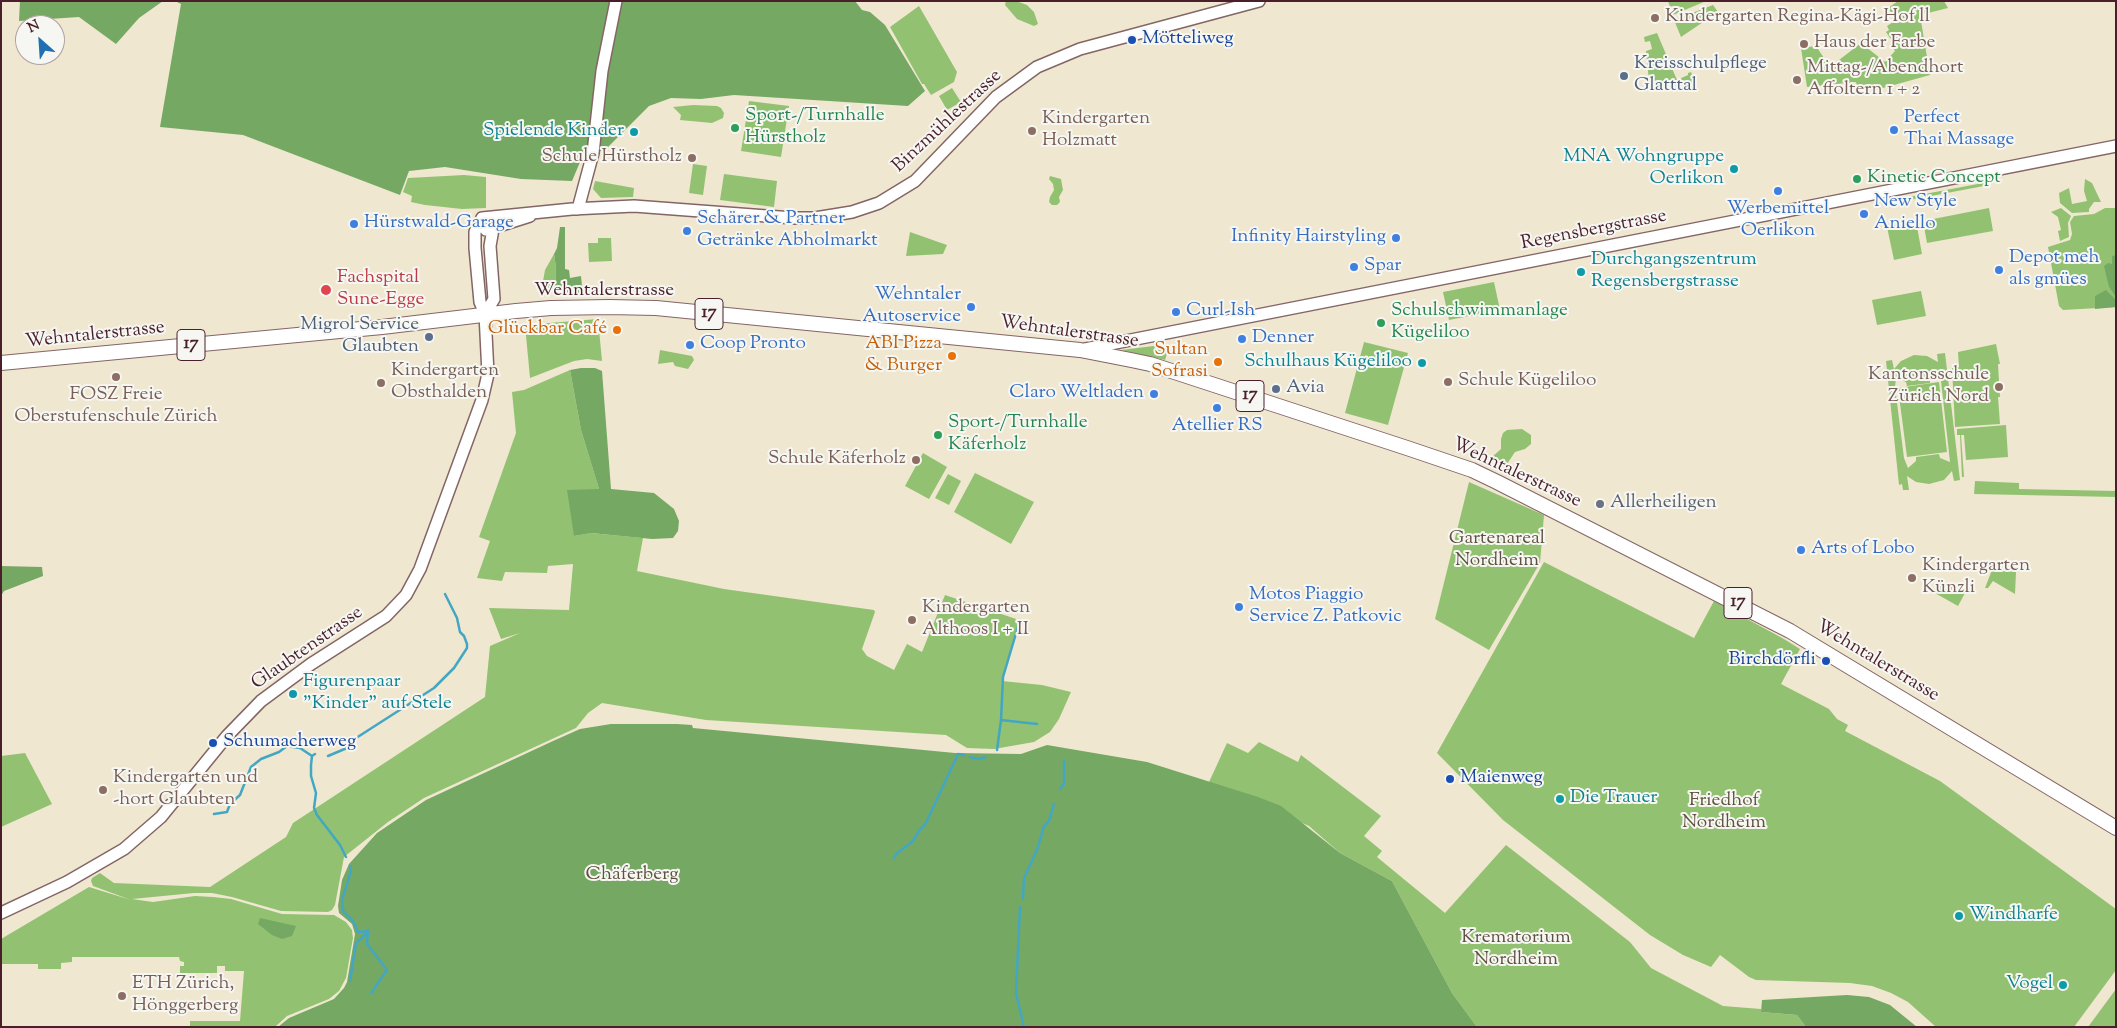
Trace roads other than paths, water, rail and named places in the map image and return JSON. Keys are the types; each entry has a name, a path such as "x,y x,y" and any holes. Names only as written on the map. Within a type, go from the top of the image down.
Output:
{"main road":[{"name":"Wehntalerstrasse","path":"1,364 382,327 551,308 656,308 1080,350 1150,364 1472,470 1790,631 2116,828"}],"street":[{"path":"578,209 592,153 602,71 616,1"},
{"name":"Binzmühlestrasse","path":"482,218 634,206 815,218 837,216 879,203 915,180 991,102 1037,67 1080,49 1259,1"},
{"name":"Regensbergstrasse","path":"1080,350 2116,146"},
{"name":"Binzmühlestrasse","path":"475,232 493,229 533,214"},
{"path":"482,218 493,229 490,246 494,299 485,314 480,302 475,232 482,218"},
{"name":"Glaubtenstrasse","path":"1,913 68,882 124,849 162,817 227,736 261,701 311,664 386,616 400,603 418,576 482,400 488,374 485,314"}],"waterway":[{"path":"328,756 347,748 353,740 434,688 454,668 467,648 467,644 460,632 457,618 445,594"},
{"path":"1020,620 1003,677 1001,720 1037,724"},
{"path":"997,750 1001,720"},
{"path":"214,814 227,812 230,804 240,795 251,767 261,759 279,752 287,746 300,748 312,756"},
{"path":"315,754 312,756 311,765 311,776 316,793 314,808 317,815 340,845 346,857"},
{"path":"894,858 896,854 913,841 920,829 925,825 958,754 964,755"},
{"path":"970,757 980,759 985,757"},
{"path":"1060,789 1064,784 1064,761"},
{"path":"1023,899 1024,878 1037,850 1044,826 1049,821 1054,804"},
{"path":"350,866 351,871 342,900 343,911 353,921 358,932 368,931"},
{"path":"1020,907 1016,993 1024,1027"},
{"path":"368,931 367,944 387,970 371,993"},
{"path":"350,981 356,943 367,933"}],"place":[{"name":"Kindergarten Regina-Kägi-Hof ll","path":"1655,18"},
{"name":"Mötteliweg","path":"1132,40"},
{"name":"Haus der Farbe","path":"1804,44"},
{"name":"Kreisschulpflege Glatttal","path":"1624,76"},
{"name":"Mittag-/Abendhort Affoltern 1 + 2","path":"1797,80"},
{"name":"Sport-/Turnhalle Hürstholz","path":"735,128"},
{"name":"Perfect Thai Massage","path":"1894,130"},
{"name":"Kindergarten Holzmatt","path":"1032,131"},
{"name":"Spielende Kinder","path":"634,132"},
{"name":"Schule Hürstholz","path":"692,158"},
{"name":"MNA Wohngruppe Oerlikon","path":"1734,169"},
{"name":"Kinetic Concept","path":"1857,179"},
{"name":"Werbemittel Oerlikon","path":"1778,191"},
{"name":"New Style Aniello","path":"1864,214"},
{"name":"Hürstwald-Garage","path":"354,224"},
{"name":"Schärer & Partner Getränke Abholmarkt","path":"687,231"},
{"name":"Infinity Hairstyling","path":"1396,238"},
{"name":"Spar","path":"1354,267"},
{"name":"Depot meh als gmües","path":"1999,270"},
{"name":"Durchgangszentrum Regensbergstrasse","path":"1581,272"},
{"name":"Fachspital Sune-Egge","path":"326,290"},
{"name":"Wehntaler Autoservice","path":"971,307"},
{"name":"Curl-Ish","path":"1176,312"},
{"name":"Schulschwimmanlage Kügeliloo","path":"1381,323"},
{"name":"Glückbar Café","path":"617,330"},
{"name":"Migrol Service Glaubten","path":"429,337"},
{"name":"Denner","path":"1242,339"},
{"name":"Coop Pronto","path":"690,345"},
{"name":"ABI Pizza & Burger","path":"952,356"},
{"name":"Sultan Sofrasi","path":"1218,362"},
{"name":"Schulhaus Kügeliloo","path":"1422,363"},
{"name":"FOSZ Freie Oberstufenschule Zürich","path":"116,377"},
{"name":"Schule Kügeliloo","path":"1448,382"},
{"name":"Kindergarten Obsthalden","path":"381,383"},
{"name":"Kantonsschule Zürich Nord","path":"1999,387"},
{"name":"Avia","path":"1276,389"},
{"name":"Claro Weltladen","path":"1154,394"},
{"name":"Atellier RS","path":"1217,408"},
{"name":"Sport-/Turnhalle Käferholz","path":"938,435"},
{"name":"Schule Käferholz","path":"916,460"},
{"name":"Allerheiligen","path":"1600,504"},
{"name":"Arts of Lobo","path":"1801,550"},
{"name":"Kindergarten Künzli","path":"1912,578"},
{"name":"Motos Piaggio Service Z. Patkovic","path":"1239,607"},
{"name":"Kindergarten Althoos I + II","path":"912,620"},
{"name":"Birchdörfli","path":"1826,661"},
{"name":"Figurenpaar \"Kinder\" auf Stele","path":"293,694"},
{"name":"Schumacherweg","path":"213,743"},
{"name":"Maienweg","path":"1450,779"},
{"name":"Kindergarten und -hort Glaubten","path":"103,790"},
{"name":"Die Trauer","path":"1560,799"},
{"name":"Windharfe","path":"1959,916"},
{"name":"Vogel","path":"2063,985"},
{"name":"ETH Zürich, Hönggerberg","path":"122,996"}],"park label":[{"name":"Gartenareal Nordheim","path":"1497,551"},
{"name":"Friedhof Nordheim","path":"1724,813"},
{"name":"Chäferberg","path":"632,876"},
{"name":"Krematorium Nordheim","path":"1516,950"}]}
